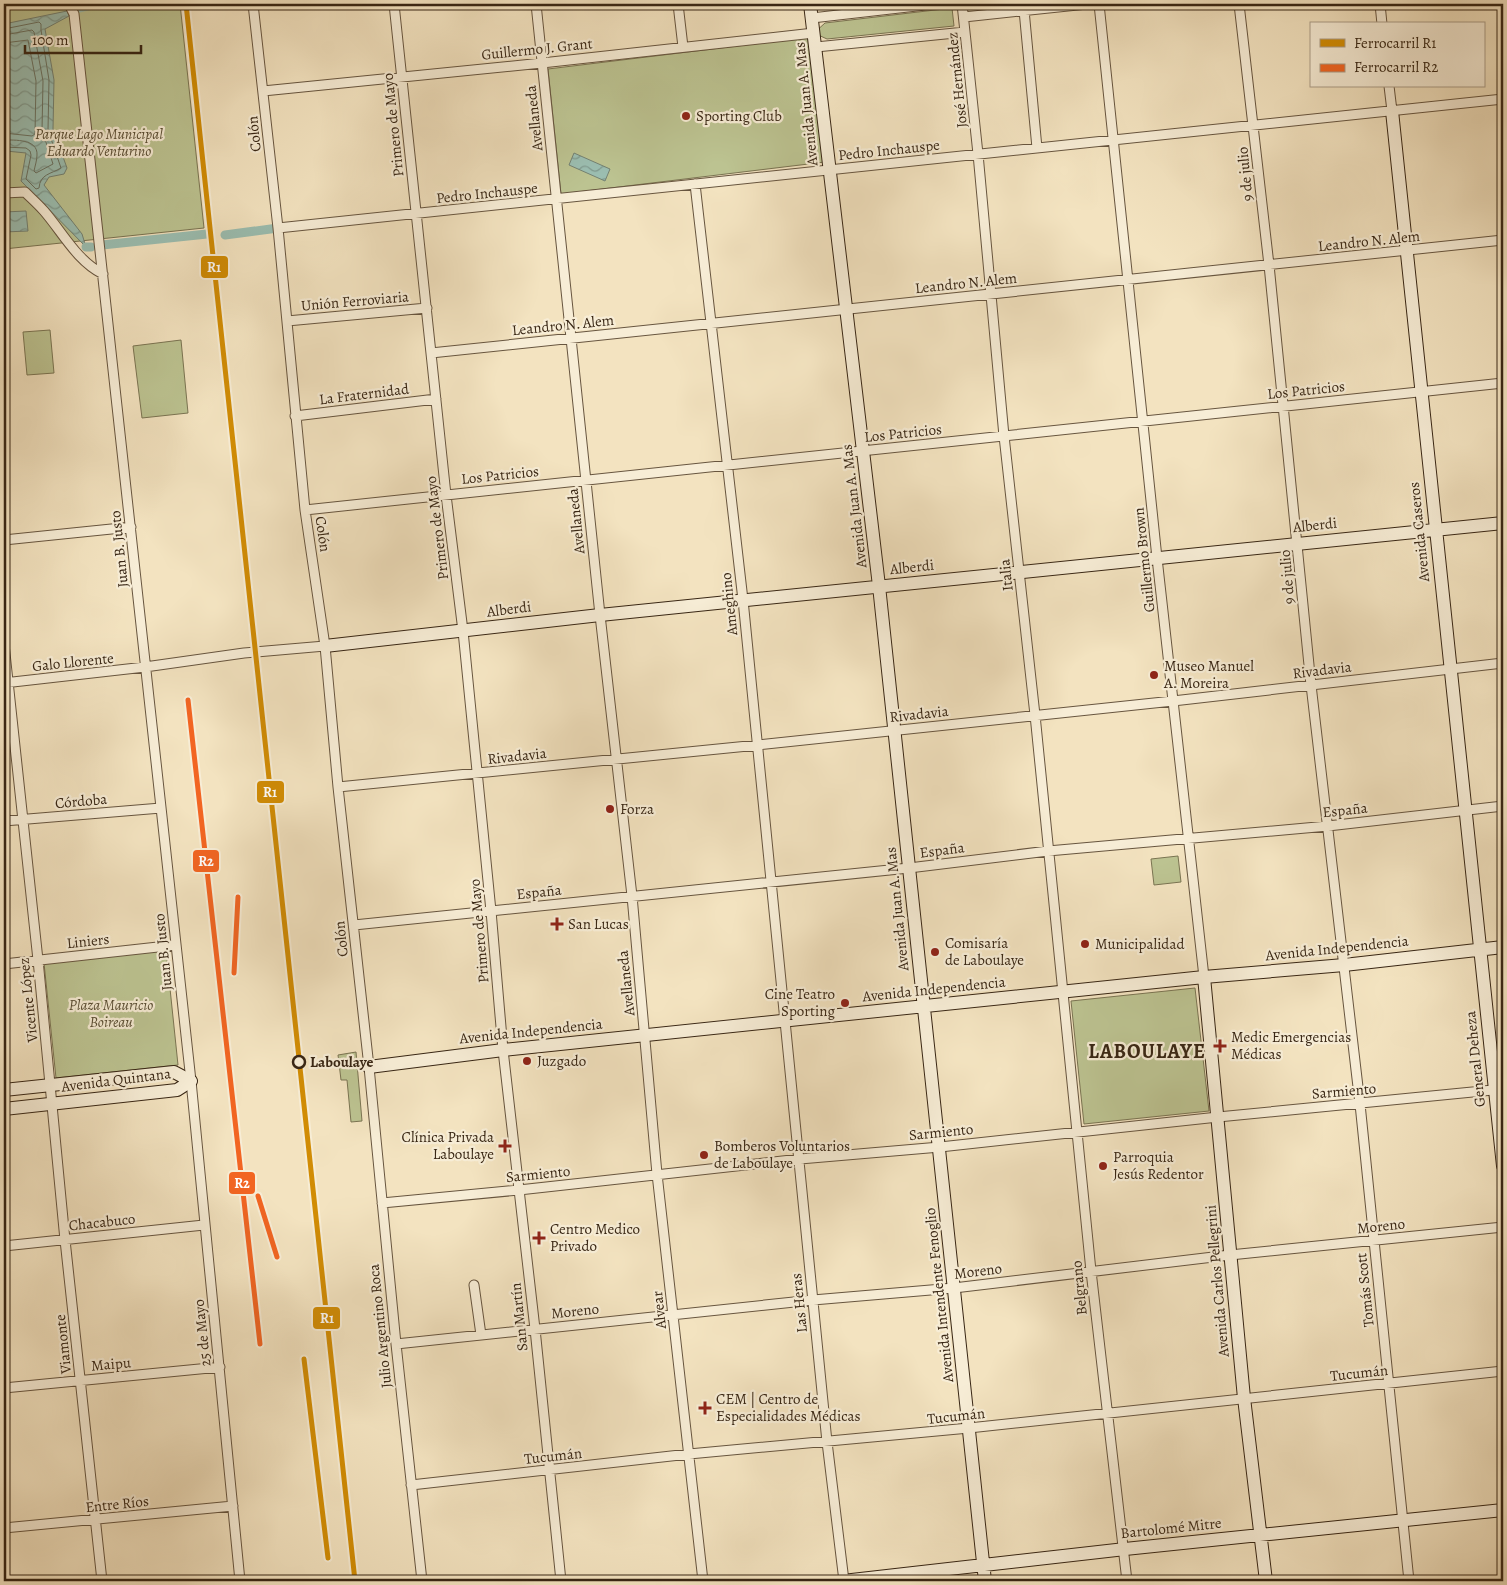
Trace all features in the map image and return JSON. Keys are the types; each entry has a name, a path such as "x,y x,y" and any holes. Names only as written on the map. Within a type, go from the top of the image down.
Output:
{"main road":[{"name":"Avenida Juan A. Mas","path":"810,4 864,451 924,1006"},
{"name":"Avenida Caseros","path":"1392,111 1480,950"},
{"name":"Alberdi","path":"325,646 600,615 1503,522"},
{"name":"Avenida Independencia","path":"369,1067 503,1050 1204,977 1344,965 1503,947"},
{"name":"General Deheza","path":"1480,950 1499,1090 1503,1166"},
{"name":"Avenida Carlos Pellegrini","path":"1204,977 1244,1398 1266,1581"},
{"name":"Avenida Intendente Fenoglio","path":"924,1006 985,1581"},
{"name":"Avenida Quintana","path":"4,1090 174,1072 191,1081 177,1090 4,1109"},
{"name":"Bartolomé Mitre","path":"844,1581 1260,1534 1503,1510"}],"street":[{"name":"Juan B. Justo","path":"69,4 74,14 191,1081"},
{"name":"Colón","path":"253,4 278,228 305,510 325,646 338,787 369,1067"},
{"name":"Primero de Mayo","path":"394,4 446,495 463,631 503,1050"},
{"name":"Avellaneda","path":"536,4 600,615 618,759 645,1036"},
{"path":"678,4 683,47"},
{"path":"812,18 934,4"},
{"name":"José Hernández","path":"962,4 978,154"},
{"path":"964,17 1087,4"},
{"name":"Guillermo Brown","path":"1098,4 1204,977"},
{"name":"9 de julio","path":"1239,4 1269,265 1311,685 1344,965"},
{"path":"1380,4 1382,22"},
{"path":"1024,10 1037,148"},
{"name":"Guillermo J. Grant","path":"263,91 542,63 814,32"},
{"path":"816,47 965,32"},
{"path":"1389,88 1392,111"},
{"name":"Pedro Inchauspe","path":"278,228 1503,99"},
{"name":"Italia","path":"978,154 1004,436 1035,715 1062,992"},
{"name":"Ameghino","path":"695,184 743,600 785,1021"},
{"path":"4,193 25,192 91,268 103,274"},
{"name":"Leandro N. Alem","path":"431,353 1503,240"},
{"name":"Unión Ferroviaria","path":"287,321 426,308"},
{"name":"Los Patricios","path":"305,510 1503,383"},
{"name":"La Fraternidad","path":"295,416 436,399"},
{"path":"4,540 131,527"},
{"name":"Vicente López","path":"4,644 6,683 23,819 52,1104"},
{"name":"Galo Llorente","path":"6,683 145,667 244,653 325,646"},
{"name":"Rivadavia","path":"338,787 894,731 1503,663"},
{"name":"España","path":"354,925 910,868 1048,851 1328,826 1503,806"},
{"name":"Córdoba","path":"4,821 160,808"},
{"name":"Liniers","path":"4,964 176,945"},
{"name":"Tomás Scott","path":"1344,965 1409,1581"},
{"name":"Belgrano","path":"1062,992 1091,1271 1127,1581"},
{"name":"Las Heras","path":"785,1021 827,1442 844,1581"},
{"name":"Alvear","path":"645,1036 673,1315 703,1581"},
{"name":"San Martín","path":"503,1050 535,1329 561,1581"},
{"name":"Julio Argentino Roca","path":"369,1067 396,1344 422,1581"},
{"name":"25 de Mayo","path":"191,1081 240,1581"},
{"name":"Sarmiento","path":"382,1203 800,1159 940,1147 1218,1117 1499,1090"},
{"name":"Viamonte","path":"52,1104 102,1581"},
{"name":"Chacabuco","path":"4,1246 204,1225"},
{"name":"Moreno","path":"396,1344 813,1300 954,1288 1091,1271 1503,1228"},
{"path":"474,1285 481,1336"},
{"name":"Maipu","path":"4,1388 220,1368"},
{"name":"Tucumán","path":"411,1485 689,1454 969,1428 1503,1371"},
{"name":"Entre Ríos","path":"4,1528 232,1506"}],"green space":[{"name":"Parque Lago Municipal Eduardo Venturino","path":"4,4 180,4 204,228 4,249"},
{"path":"952,8 954,26 827,39 814,33 825,23"},
{"name":"Sporting Club","path":"811,37 825,162 561,194 548,69"},
{"path":"50,330 54,373 27,375 23,332"},
{"path":"181,340 188,413 142,418 133,346"},
{"path":"1178,856 1181,882 1154,885 1151,859"},
{"name":"Plaza Mauricio Boireau","path":"166,950 178,1065 56,1078 44,963"},
{"path":"1195,988 1209,1111 1084,1124 1071,1001"},
{"path":"356,1052 362,1121 351,1122 347,1080 341,1080 338,1055"}],"water":[{"path":"67,11 69,16 45,29 54,80 53,129 67,168 64,174 49,177 44,185 82,234 86,247 21,181 26,153 6,151 4,158 4,24"},
{"path":"574,153 610,169 605,181 569,165"},
{"path":"26,211 28,231 4,232 4,212"}],"waterway":[{"path":"76,9 96,4"},
{"path":"225,235 278,228"},
{"path":"102,245 207,234"},
{"path":"86,247 91,247"}],"rail line":[{"name":"R1","path":"186,4 355,1581"},
{"name":"R2","path":"188,700 260,1344"},
{"name":"R2","path":"234,973 238,897"},
{"name":"R2","path":"258,1196 277,1257"},
{"name":"R1","path":"304,1359 328,1558"}],"place":[{"name":"Sporting Club","path":"686,116"},
{"name":"Museo Manuel A. Moreira","path":"1154,675"},
{"name":"Forza","path":"610,809"},
{"name":"San Lucas","path":"557,924"},
{"name":"Municipalidad","path":"1085,944"},
{"name":"Comisaría de Laboulaye","path":"935,952"},
{"name":"Cine Teatro Sporting","path":"845,1003"},
{"name":"Medic Emergencias Médicas","path":"1220,1046"},
{"name":"Juzgado","path":"527,1061"},
{"name":"Laboulaye","path":"299,1062"},
{"name":"Clínica Privada Laboulaye","path":"505,1146"},
{"name":"Bomberos Voluntarios de Laboulaye","path":"704,1155"},
{"name":"Parroquia Jesús Redentor","path":"1103,1166"},
{"name":"Centro Medico Privado","path":"539,1238"},
{"name":"CEM | Centro de Especialidades Médicas","path":"705,1408"}],"district":[{"name":"LABOULAYE","path":"1147,1051"}]}
